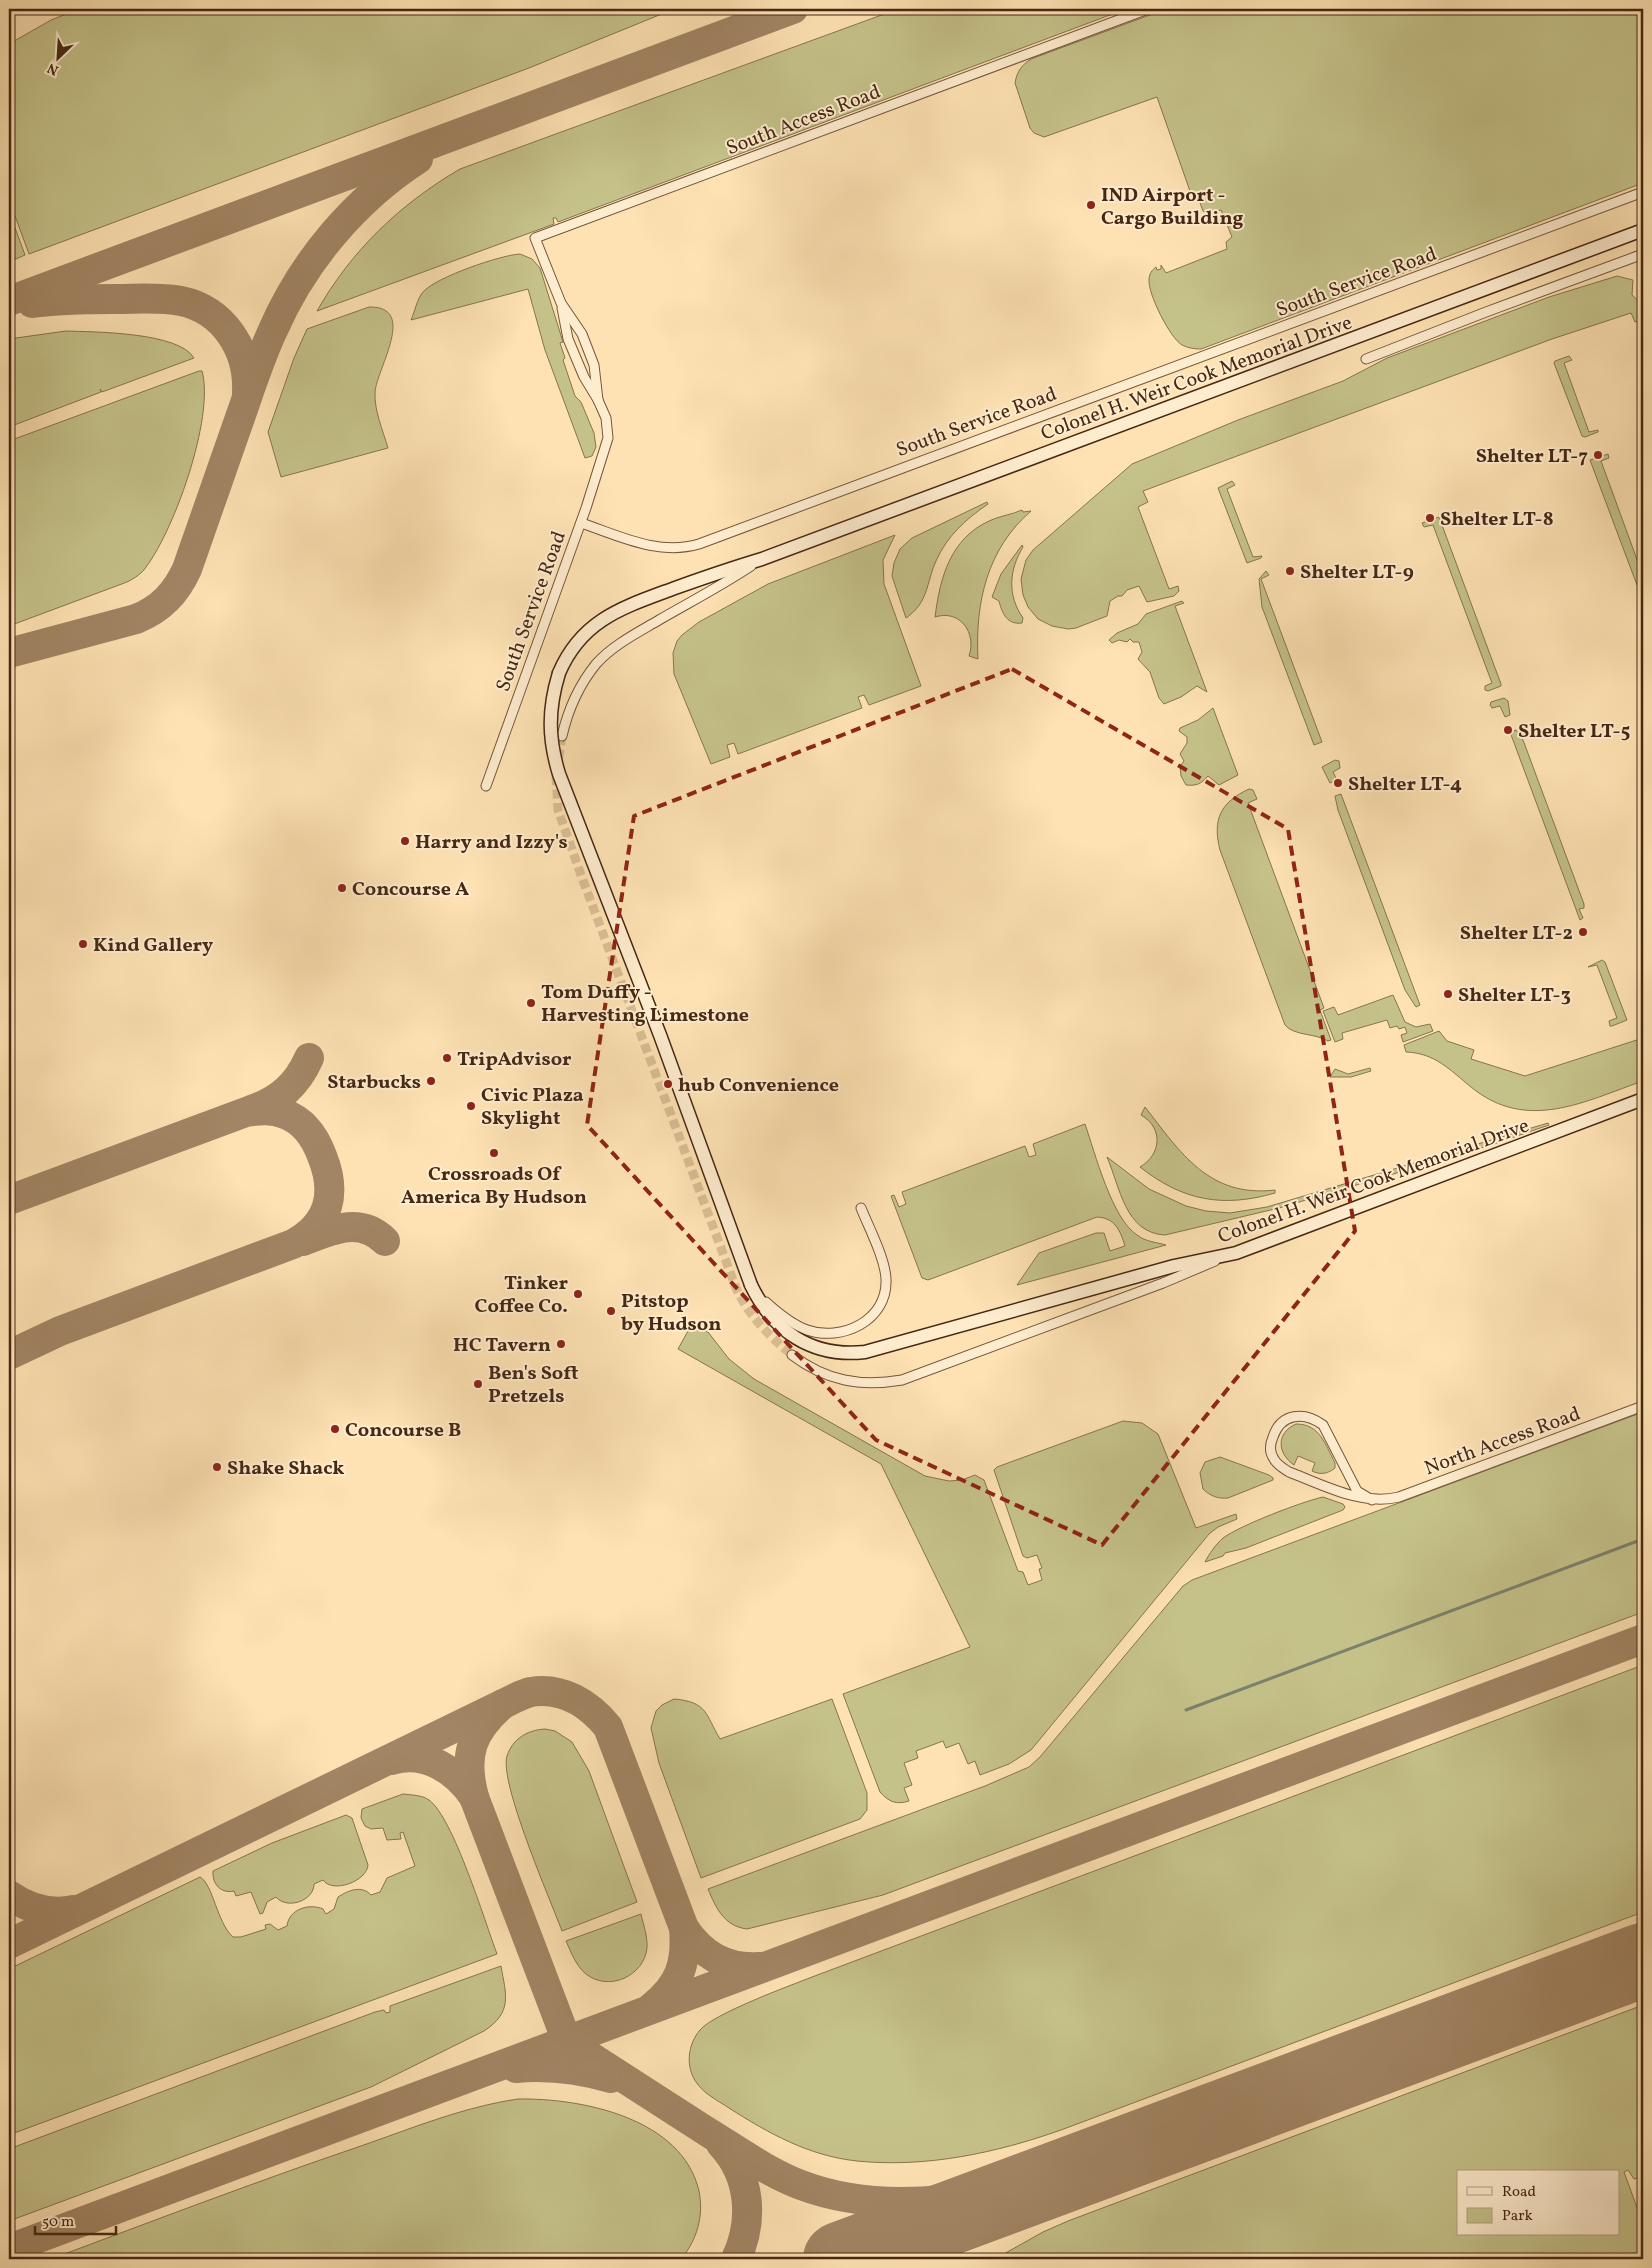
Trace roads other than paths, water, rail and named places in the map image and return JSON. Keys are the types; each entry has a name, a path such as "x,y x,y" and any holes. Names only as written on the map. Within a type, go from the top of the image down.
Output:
{"street":[{"name":"South Access Road","path":"581,523 608,438 606,418 584,377 568,339 561,303 535,238 1148,9"},
{"name":"South Service Road","path":"486,786 581,523 663,549 693,546 1643,192"},
{"name":"Colonel H. Weir Cook Memorial Drive","path":"1643,230 762,559 717,573 609,614 576,642 559,674 553,694 549,720 551,743 559,774 660,1035 751,1285 768,1314 779,1326 800,1340 833,1352 856,1353 874,1350 1174,1266 1236,1253 1643,1099"},
{"path":"1366,359 1643,254"},
{"name":"South Access Road","path":"561,303 582,334 594,365 598,400"},
{"path":"562,736 570,710 581,686 606,654 632,636 729,581 762,559"},
{"path":"751,1285 774,1310 806,1330 839,1333 855,1328 867,1320 881,1303 886,1279 882,1262 861,1208"},
{"path":"792,1355 822,1374 845,1382 883,1383 902,1380 1163,1283 1236,1253"},
{"name":"North Access Road","path":"1372,1500 1357,1491 1322,1424 1304,1415 1294,1416 1278,1426 1270,1450 1274,1460 1289,1472 1359,1498 1372,1500 1399,1497 1643,1406"}],"waterway":[{"path":"1186,1710 1643,1539"}],"tunnel":[{"path":"562,736 556,776 558,810 581,875 736,1288 760,1324 792,1355"}],"place":[{"name":"IND Airport - Cargo Building","path":"1091,205"},
{"name":"Shelter LT-7","path":"1598,455"},
{"name":"Shelter LT-8","path":"1430,518"},
{"name":"Shelter LT-9","path":"1290,571"},
{"name":"Shelter LT-5","path":"1508,730"},
{"name":"Shelter LT-4","path":"1338,783"},
{"name":"Harry and Izzy's","path":"405,841"},
{"name":"Concourse A","path":"342,888"},
{"name":"Shelter LT-2","path":"1583,932"},
{"name":"Kind Gallery","path":"83,944"},
{"name":"Shelter LT-3","path":"1448,994"},
{"name":"Tom Duffy - Harvesting Limestone","path":"531,1003"},
{"name":"TripAdvisor","path":"447,1058"},
{"name":"Starbucks","path":"431,1081"},
{"name":"hub Convenience","path":"668,1084"},
{"name":"Civic Plaza Skylight","path":"471,1106"},
{"name":"Crossroads Of America By Hudson","path":"494,1153"},
{"name":"Tinker Coffee Co.","path":"578,1294"},
{"name":"Pitstop by Hudson","path":"611,1311"},
{"name":"HC Tavern","path":"561,1344"},
{"name":"Ben's Soft Pretzels","path":"478,1384"},
{"name":"Concourse B","path":"335,1429"},
{"name":"Shake Shack","path":"217,1467"}]}
